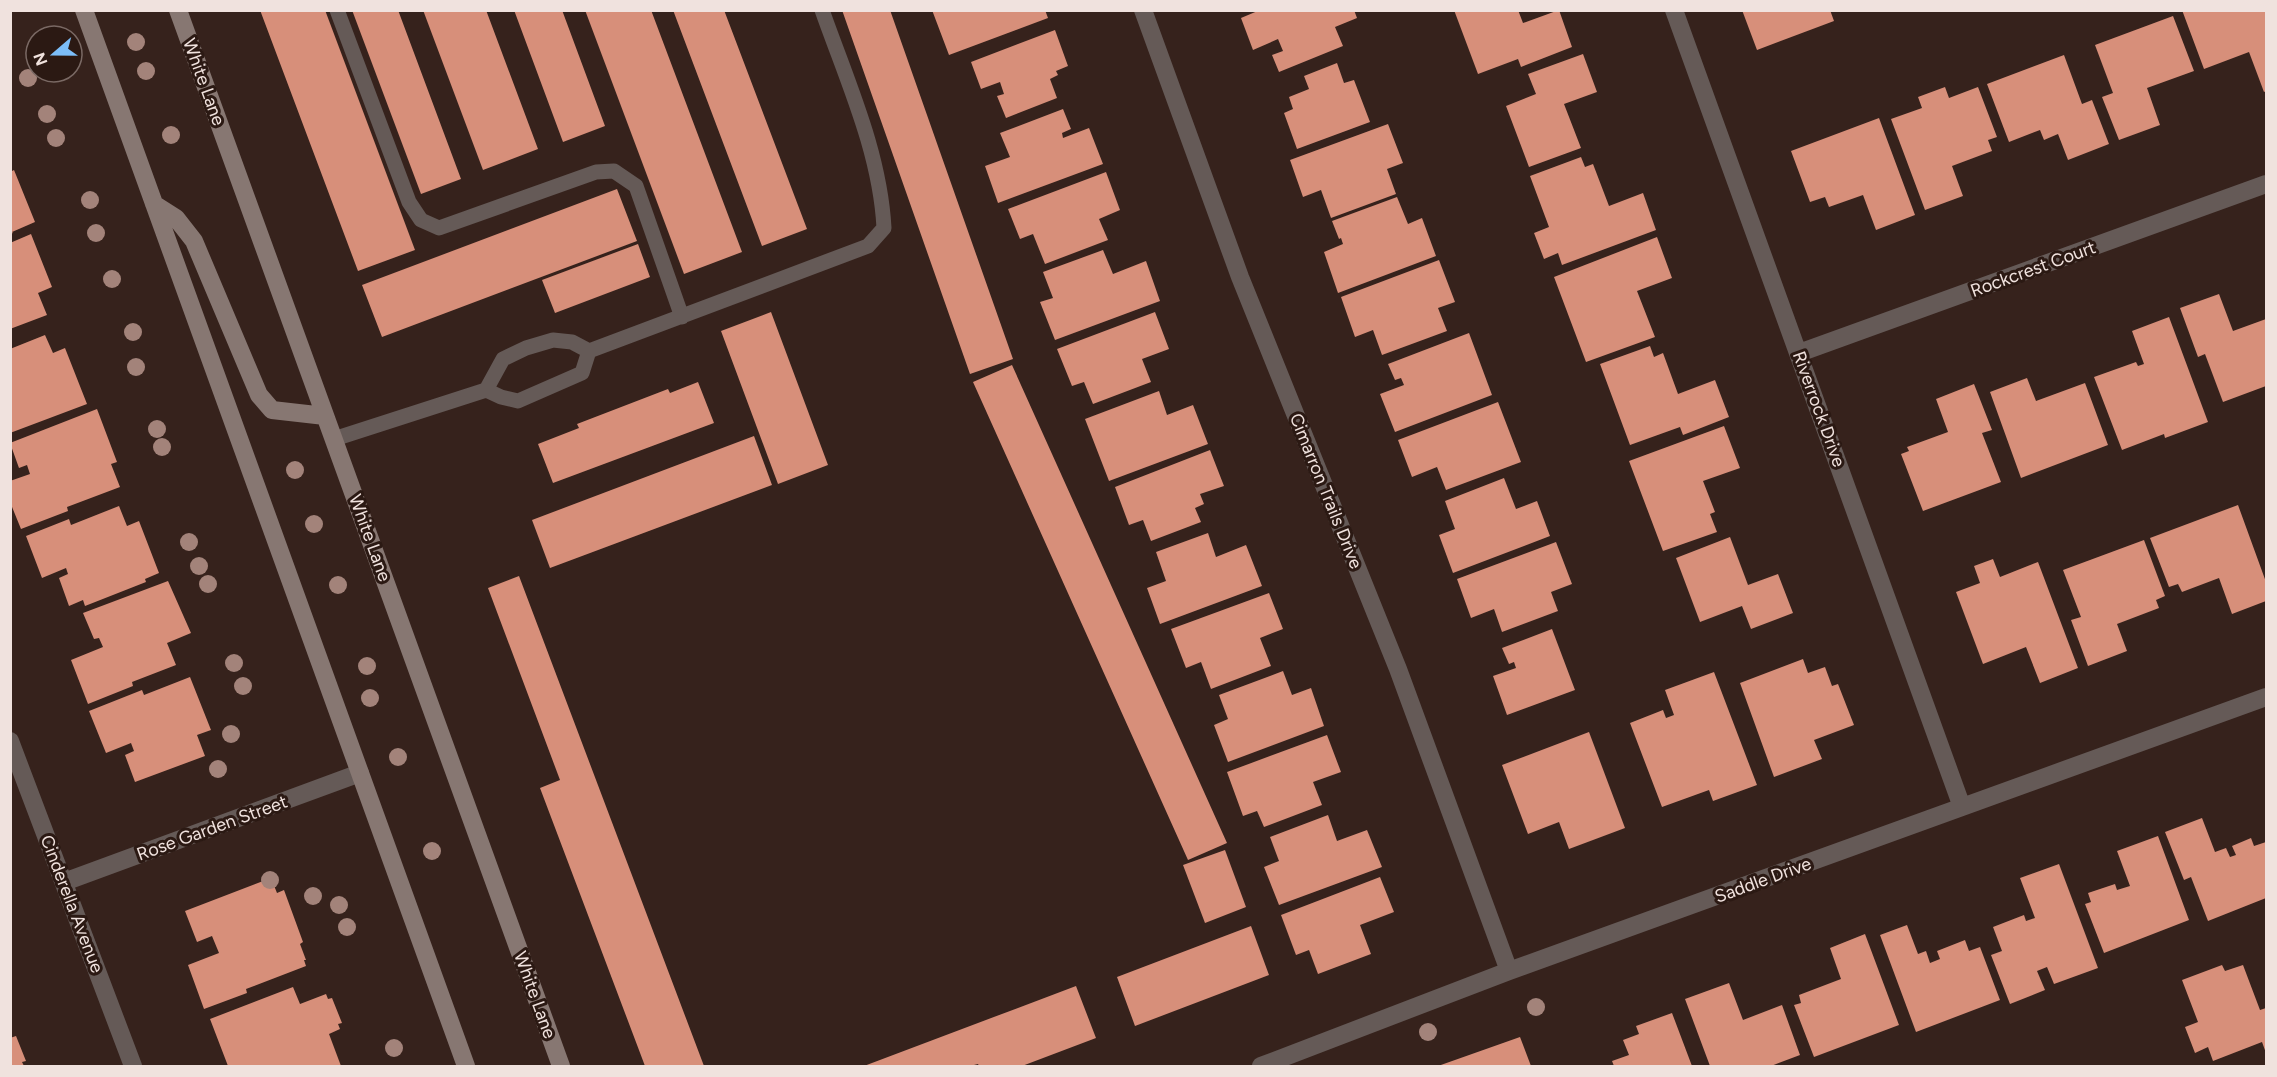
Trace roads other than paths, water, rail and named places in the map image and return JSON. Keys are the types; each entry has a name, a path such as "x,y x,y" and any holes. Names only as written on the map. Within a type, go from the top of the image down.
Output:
{"main road":[{"path":"84,10 466,1066"},
{"name":"White Lane","path":"178,10 561,1066"},
{"path":"154,204 176,218 194,241 259,395 272,410 325,416"}],"street":[{"name":"Cimarron Trails Drive","path":"1143,10 1240,277 1398,669 1509,971"},
{"name":"Riverrock Drive","path":"1674,10 1962,807"},
{"name":"Rockcrest Court","path":"1798,354 2266,184"},
{"name":"Saddle Drive","path":"1261,1066 1509,971 2266,697"},
{"name":"Cinderella Avenue","path":"10,741 133,1066"},
{"name":"Rose Garden Street","path":"64,882 360,773"}],"lane":[{"path":"337,10 409,202 421,220 439,228 596,172 614,171 636,186 682,317"},
{"path":"486,390 503,359 526,348 553,340 572,342 590,351 868,246 884,228 882,196 868,138 822,10"},
{"path":"334,439 486,390 501,397 519,401 582,373 590,351"}]}
